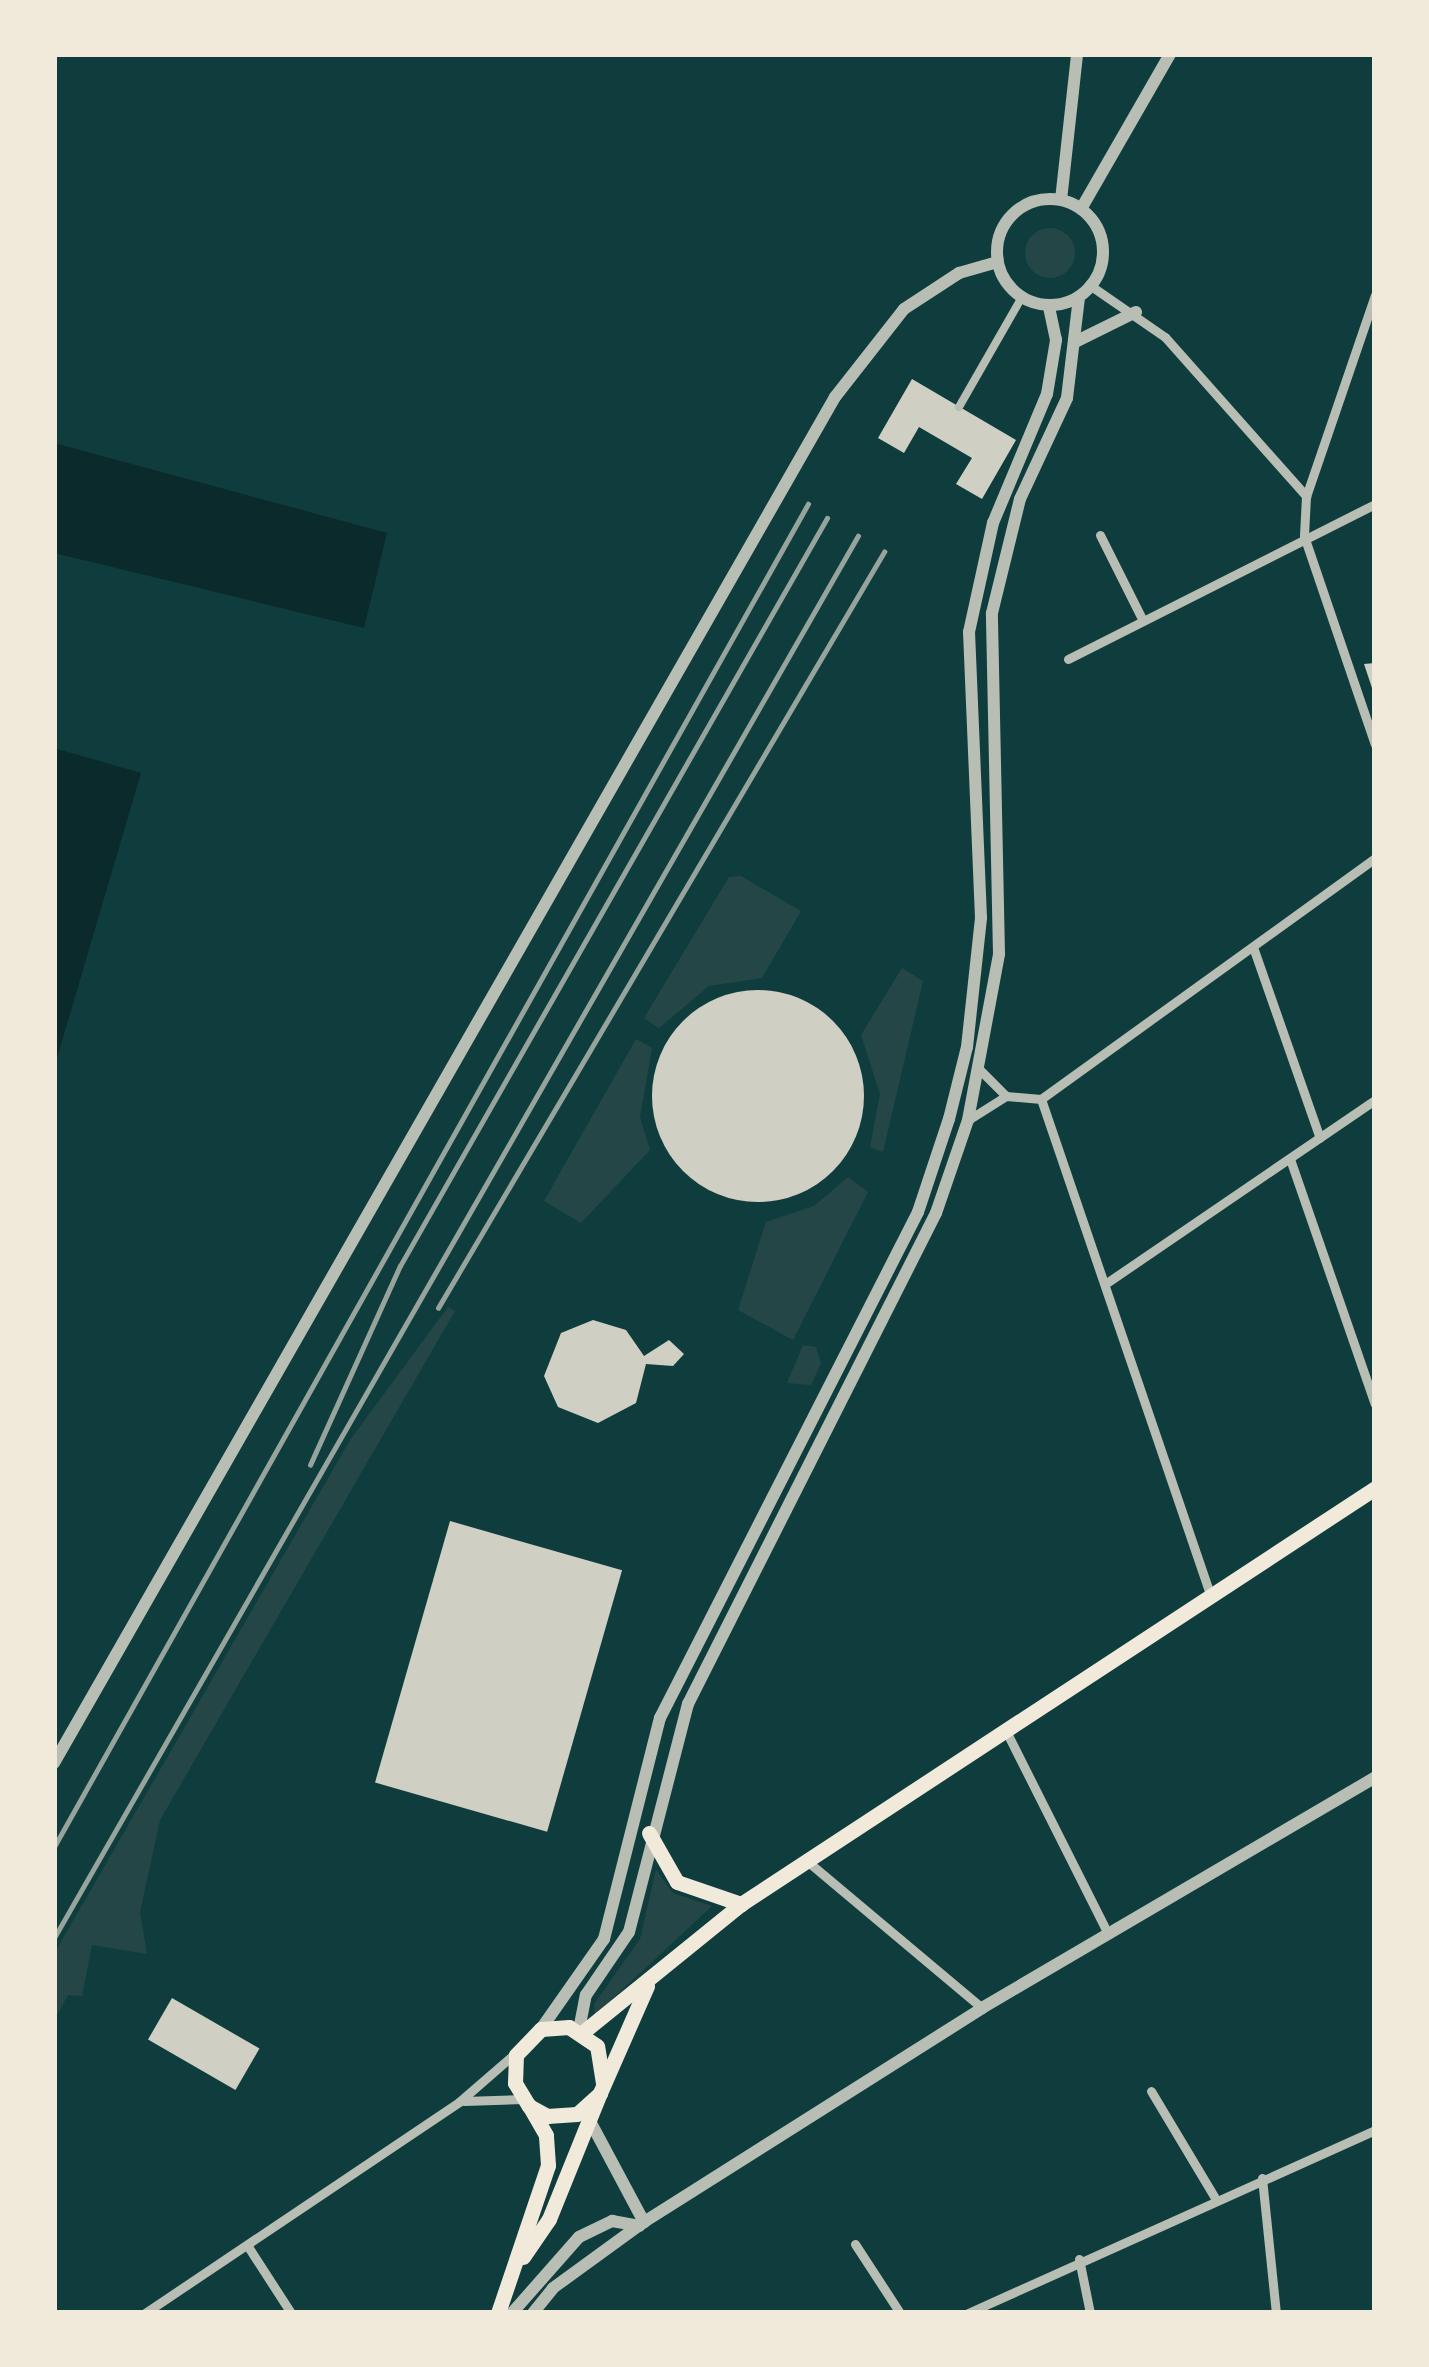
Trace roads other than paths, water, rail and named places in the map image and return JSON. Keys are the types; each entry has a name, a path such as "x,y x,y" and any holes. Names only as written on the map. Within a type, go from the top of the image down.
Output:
{"main road":[{"path":"498,2313 548,2165 546,2135 513,2073 520,2047 542,2029 581,2031 648,1984 741,1904 1375,1488"},
{"path":"649,1833 677,1882 741,1904"},
{"path":"514,2270 549,2219 648,1984"},
{"path":"581,2031 602,2054 602,2088"},
{"path":"526,2103 567,2117 602,2088"}],"street":[{"path":"1061,200 1077,54"},
{"path":"1081,209 1170,54"},
{"path":"1035,200 1061,200 1081,209 1103,250 1091,286 1079,297 1049,306 1022,297 997,262 999,236 1012,214 1035,200"},
{"path":"54,1763 835,397 904,309 959,273 997,262"},
{"path":"1091,286 1136,312 1306,496"},
{"path":"1375,295 1306,496 1304,536 1375,744"},
{"path":"959,406 1022,297"},
{"path":"581,2031 586,1995 624,1947 649,1833 697,1683 936,1213 968,1120 980,1070 1001,891 992,613 1020,500 1067,398 1079,297"},
{"path":"542,2029 609,1928 649,1751 672,1689 936,1162 967,1047 981,918 968,632 993,523 1047,394 1056,340 1049,306"},
{"path":"1076,342 1136,312"},
{"path":"1068,658 1375,504"},
{"path":"1100,535 1143,621"},
{"path":"968,1120 1006,1096 1041,1099 1375,858"},
{"path":"1253,946 1320,1138"},
{"path":"980,1070 1006,1096"},
{"path":"1041,1099 1211,1597"},
{"path":"1105,1284 1375,1100"},
{"path":"1290,1159 1375,1404"},
{"path":"1006,1731 1108,1934"},
{"path":"533,2313 553,2288 642,2224 982,2008 1375,1777"},
{"path":"806,1860 982,2008"},
{"path":"145,2313 459,2102 520,2047"},
{"path":"1151,2091 1215,2198"},
{"path":"459,2102 496,2095 526,2103"},
{"path":"590,2121 642,2224"},
{"path":"968,2313 1078,2259 1375,2130"},
{"path":"1262,2178 1276,2313"},
{"path":"512,2313 590,2230 612,2221 642,2224"},
{"path":"855,2244 900,2313"},
{"path":"247,2245 291,2313"},
{"path":"1078,2259 1090,2313"},
{"path":"488,2313 506,2293"}],"railway":[{"path":"54,1847 808,504"},
{"path":"310,1465 400,1266 827,518"},
{"path":"54,1938 858,536"},
{"path":"438,1308 884,552"}]}
